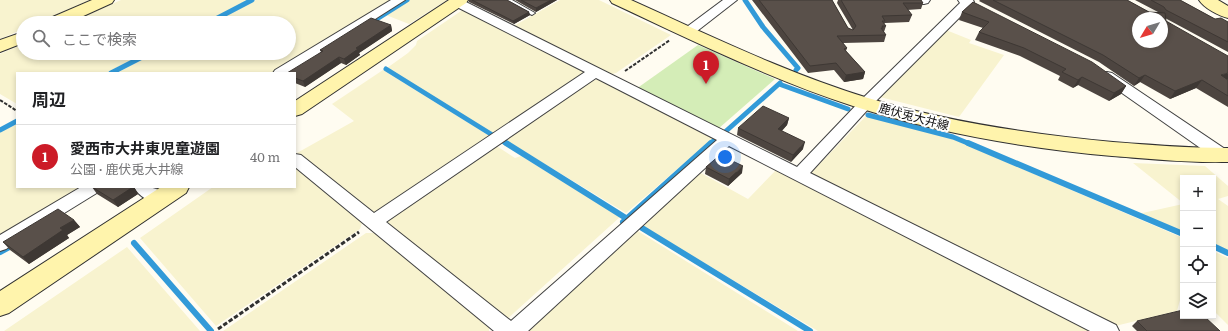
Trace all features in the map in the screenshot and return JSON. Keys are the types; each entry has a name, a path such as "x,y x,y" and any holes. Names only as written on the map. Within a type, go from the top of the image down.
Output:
{"main road":[{"path":"70,16 106,0"},
{"name":"鹿伏兎大井線","path":"618,0 790,77 866,103 942,124 1042,142 1137,151 1226,155"},
{"path":"1207,0 1228,13"},
{"path":"296,109 457,1"},
{"path":"0,47 16,40"},
{"path":"0,305 160,191"}],"street":[{"path":"282,72 399,0"},
{"path":"688,32 731,0"},
{"path":"896,0 924,0"},
{"path":"457,1 1109,331"},
{"path":"799,174 966,1 982,9"},
{"path":"1099,70 1226,155"},
{"path":"374,222 595,72"},
{"path":"514,331 727,138"},
{"path":"296,160 509,331"},
{"path":"0,244 92,188"}],"lane":[{"path":"507,0 532,13"}],"path":[{"path":"610,79 616,77 677,34 688,32"},
{"path":"0,100 16,110"},
{"path":"218,329 374,222"}],"shaded area":[{"path":"0,0 90,0 53,16 16,16 16,32 0,39"},
{"path":"121,0 249,0 218,16 85,16"},
{"path":"256,0 393,0 277,72 119,72 142,60 296,60 296,16 225,16"},
{"path":"410,0 447,0 409,24 386,15"},
{"path":"560,0 599,0 671,35 616,73 608,75 512,27"},
{"path":"464,9 587,71 496,135 387,68 408,53 416,45 417,41"},
{"path":"946,30 971,40 969,43 1004,55 959,117 880,97"},
{"path":"16,47 16,60 131,60 108,72 16,72 16,103 0,94 0,54"},
{"path":"383,70 493,138 381,213 370,214 297,153 354,121 332,104"},
{"path":"601,79 716,136 626,213 505,140 590,81"},
{"path":"866,116 950,138 1180,237 1180,300 1177,311 1111,327 810,174"},
{"path":"16,124 16,188 83,188 0,239 0,132"},
{"path":"495,145 515,158 521,156 620,217 506,320 387,227 389,218"},
{"path":"1133,163 1205,166 1215,175 1180,175 1180,201"},
{"path":"296,166 363,220 360,229 216,326 140,238 212,188 296,188"},
{"path":"778,168 1100,331 818,331 641,225 699,172 748,199"},
{"path":"1216,176 1228,186 1228,196 1218,199 1228,206 1228,252 1216,246"},
{"path":"1180,205 1180,232 1138,214"},
{"path":"633,228 798,331 521,331"},
{"path":"366,233 378,233 489,323 489,331 223,331"},
{"path":"127,247 200,331 4,331"},
{"path":"1216,252 1228,258 1228,325 1216,313"}],"green space":[{"path":"698,45 775,79 718,129 636,89"}],"building":[{"path":"472,0 507,0 529,12 513,21"},
{"path":"521,0 551,0 536,8"},
{"path":"759,0 832,0 848,28 853,30 856,26 841,0 921,0 923,3 903,3 912,15 882,16 885,21 882,21 886,26 882,26 883,28 881,28 886,35 837,36 847,48 844,49 865,72 846,75 836,63 810,66"},
{"path":"993,0 1127,0 1149,12 1132,12 1132,48 1168,48 1168,22 1228,56 1228,73 1221,75 1228,80 1228,96 1202,80 1175,91 1145,75 1139,78 1103,55"},
{"path":"1151,0 1180,0 1215,19 1221,18 1228,22 1228,42 1166,10 1164,7"},
{"path":"973,2 1092,62 1126,86 1114,93 1082,77 1078,80 1062,72 1066,69 1024,48 979,32 989,22 962,12"},
{"path":"371,18 391,25 356,48 358,49 344,59 339,57 303,81 296,78 296,72 289,72 323,51 320,50"},
{"path":"763,106 789,118 778,129 805,142 793,155 738,128"},
{"path":"720,155 743,166 729,179 706,167"},
{"path":"94,188 131,188 113,200"},
{"path":"58,209 74,220 60,228 63,230 23,257 3,242"},
{"path":"1180,311 1180,319 1207,319 1220,331 1147,331 1137,321"}],"waterway":[{"path":"221,16 252,0"},
{"path":"369,24 407,0"},
{"path":"745,0 763,27 798,68 796,70"},
{"path":"113,72 136,60"},
{"path":"386,69 494,136"},
{"path":"725,132 780,83"},
{"path":"779,84 848,109"},
{"path":"868,115 953,137 970,144"},
{"path":"0,130 16,122"},
{"path":"710,144 716,139"},
{"path":"506,143 627,219"},
{"path":"627,219 711,143"},
{"path":"968,143 1180,233"},
{"path":"623,222 627,219"},
{"path":"642,228 810,331"},
{"path":"134,243 211,331"},
{"path":"0,252 11,246"},
{"path":"1215,247 1228,253"}],"place":[{"name":"愛西市大井東児童遊園","path":"706,84"}]}
